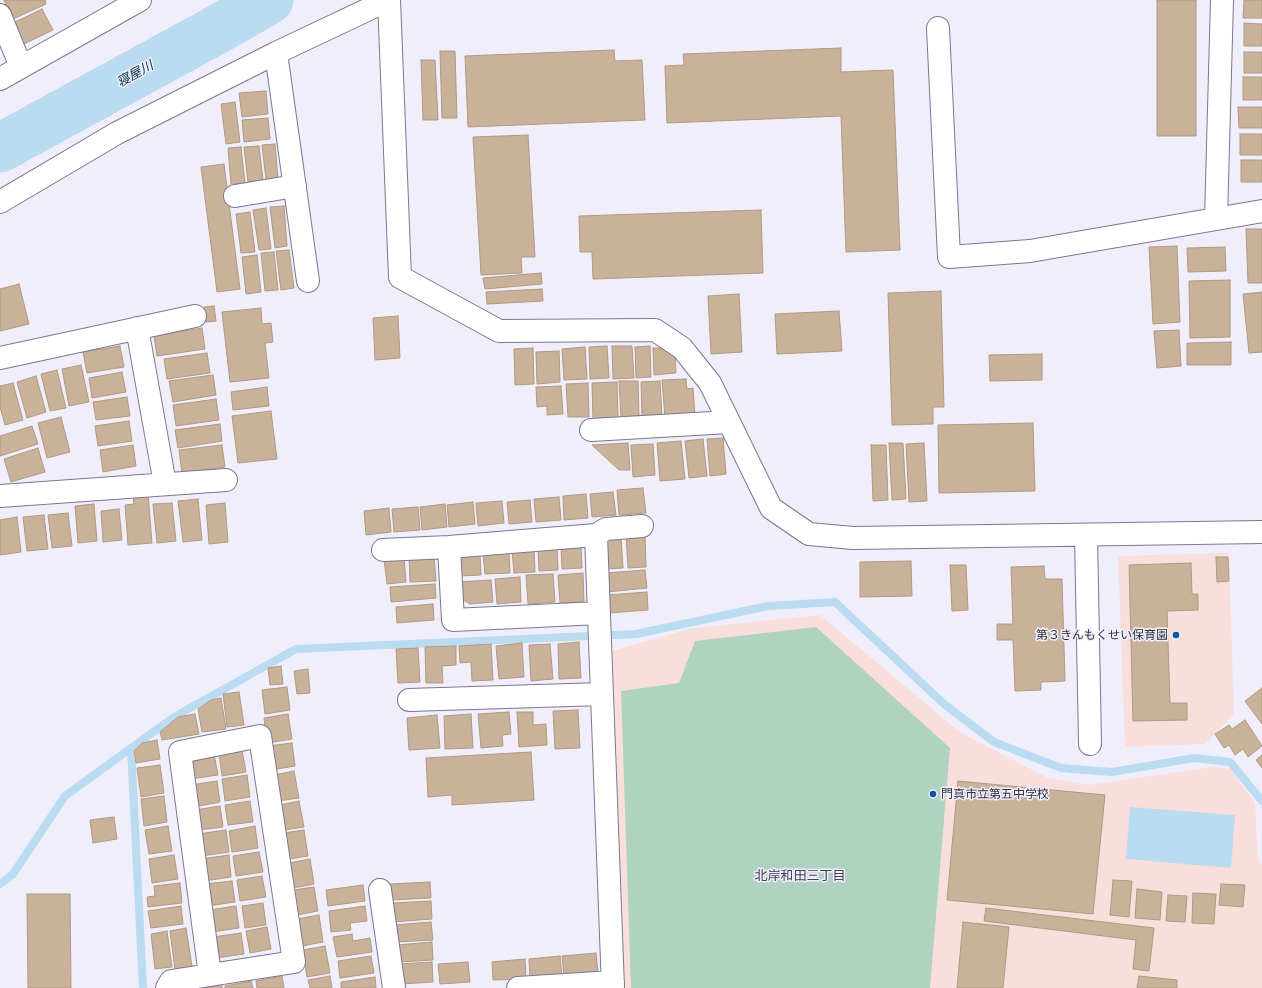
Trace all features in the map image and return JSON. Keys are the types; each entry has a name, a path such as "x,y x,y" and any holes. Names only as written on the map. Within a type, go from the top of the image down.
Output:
{"street":[{"path":"0,79 140,0"},
{"path":"0,202 117,133 276,53 389,0 400,277 499,331 655,330 682,348 710,383 771,508 809,534 853,538 1262,532"},
{"path":"1216,219 1222,0"},
{"path":"0,15 22,67"},
{"path":"938,28 949,257 1030,251 1262,211"},
{"path":"276,53 308,281"},
{"path":"235,196 295,186"},
{"path":"0,358 195,316"},
{"path":"137,328 165,484"},
{"path":"591,430 729,422"},
{"path":"0,496 226,480"},
{"path":"383,550 448,547 596,535 606,529 642,526"},
{"path":"1086,534 1090,744"},
{"path":"518,988 613,985 596,535"},
{"path":"448,547 453,620 600,627"},
{"path":"409,700 602,694"},
{"path":"167,988 171,981 210,975 294,962 260,736 180,752 210,975"},
{"path":"380,890 394,988"}],"shaded area":[{"name":"第３きんもくせい保育園","path":"1229,553 1234,714 1205,744 1125,747 1118,556"},
{"name":"門真市立第五中学校","path":"820,615 961,733 1048,778 1088,785 1212,767 1230,769 1255,803 1258,859 1262,865 1262,988 624,988 612,651 693,628"}],"green space":[{"path":"816,627 950,748 930,988 631,988 621,691 679,683 695,641"}],"water":[{"path":"1130,807 1235,815 1231,868 1126,859"}],"building":[{"path":"4,0 45,0 46,4 13,19"},
{"path":"1157,0 1196,0 1196,136 1157,136"},
{"path":"1244,0 1262,0 1262,18 1243,18"},
{"path":"42,9 53,30 22,45 11,24"},
{"path":"1244,23 1262,24 1262,46 1244,46"},
{"path":"841,48 841,72 893,70 900,250 846,252 841,116 667,123 665,66 684,65 683,54"},
{"path":"614,50 615,61 642,60 645,120 468,127 465,56"},
{"path":"440,51 455,51 457,118 442,118"},
{"path":"1244,52 1262,52 1262,73 1244,73"},
{"path":"421,60 435,60 438,120 423,120"},
{"path":"1243,77 1262,77 1262,100 1243,100"},
{"path":"266,91 268,114 242,117 239,93"},
{"path":"235,102 240,142 226,144 221,104"},
{"path":"1238,107 1262,107 1262,128 1239,128"},
{"path":"268,118 270,139 244,142 242,120"},
{"path":"1240,134 1262,134 1262,155 1240,155"},
{"path":"528,135 535,257 521,257 522,273 481,275 473,137"},
{"path":"275,144 278,179 266,180 262,145"},
{"path":"259,146 263,180 248,182 244,147"},
{"path":"241,147 245,183 231,184 228,148"},
{"path":"1241,160 1262,160 1262,182 1241,182"},
{"path":"224,164 240,289 217,292 201,167"},
{"path":"284,206 287,246 275,248 270,207"},
{"path":"266,208 271,249 259,250 253,210"},
{"path":"761,210 763,273 593,279 592,252 580,252 579,216"},
{"path":"250,212 255,252 241,253 236,214"},
{"path":"1246,229 1262,229 1262,283 1248,283"},
{"path":"1177,246 1180,322 1153,324 1149,247"},
{"path":"1225,247 1226,271 1188,272 1187,248"},
{"path":"289,250 294,288 281,290 276,251"},
{"path":"274,252 278,290 265,291 261,253"},
{"path":"257,255 261,292 246,294 242,257"},
{"path":"541,273 542,284 485,289 483,278"},
{"path":"1230,280 1230,337 1190,338 1189,281"},
{"path":"19,284 29,324 0,331 0,289"},
{"path":"542,289 543,301 487,304 486,292"},
{"path":"941,291 944,407 933,407 933,424 892,425 888,293"},
{"path":"1262,292 1262,352 1249,353 1243,294"},
{"path":"739,294 742,352 711,354 708,296"},
{"path":"214,306 216,321 206,322 204,307"},
{"path":"261,308 262,324 271,323 273,342 265,343 269,378 230,382 222,312"},
{"path":"839,311 842,351 777,354 775,314"},
{"path":"398,316 400,358 375,360 373,318"},
{"path":"202,328 205,349 157,356 154,336"},
{"path":"1179,330 1181,366 1157,368 1154,331"},
{"path":"1231,342 1231,365 1187,365 1187,343"},
{"path":"120,346 124,367 87,373 83,352"},
{"path":"607,346 609,378 590,379 589,347"},
{"path":"612,346 632,346 634,378 613,379"},
{"path":"650,346 651,377 636,378 635,347"},
{"path":"585,347 587,379 564,380 562,349"},
{"path":"533,348 534,384 515,385 514,349"},
{"path":"653,348 668,348 675,356 676,373 654,375"},
{"path":"559,351 560,382 537,384 536,352"},
{"path":"207,353 210,373 167,379 164,359"},
{"path":"1042,354 1042,380 990,381 989,355"},
{"path":"81,365 89,402 69,406 62,369"},
{"path":"57,370 66,408 50,411 41,374"},
{"path":"122,372 126,392 92,398 89,378"},
{"path":"213,375 216,395 173,402 169,381"},
{"path":"36,376 46,412 27,418 17,382"},
{"path":"686,379 687,389 693,388 695,416 665,418 662,380"},
{"path":"619,381 638,381 639,416 621,417"},
{"path":"660,381 662,417 642,418 641,382"},
{"path":"617,382 618,418 593,419 592,383"},
{"path":"13,383 23,420 5,425 0,407 0,386"},
{"path":"588,383 589,417 568,417 566,384"},
{"path":"561,386 563,414 547,415 547,406 537,407 536,387"},
{"path":"267,387 269,406 233,410 231,392"},
{"path":"127,397 130,416 96,420 93,402"},
{"path":"216,399 219,420 176,426 173,405"},
{"path":"271,411 277,459 238,463 232,416"},
{"path":"61,417 70,452 47,458 38,423"},
{"path":"129,421 132,441 98,446 95,426"},
{"path":"1033,423 1035,491 939,493 938,425"},
{"path":"220,424 222,441 178,448 175,430"},
{"path":"32,426 38,444 0,456 0,436"},
{"path":"723,438 726,474 710,476 707,439"},
{"path":"703,439 707,476 689,478 685,441"},
{"path":"681,441 685,479 660,481 657,443"},
{"path":"628,443 630,470 619,470 592,445"},
{"path":"889,443 903,443 906,499 892,500"},
{"path":"924,443 927,501 909,502 906,444"},
{"path":"653,444 655,475 633,477 631,445"},
{"path":"133,445 136,466 103,472 100,450"},
{"path":"222,445 225,467 182,473 179,450"},
{"path":"871,445 886,445 888,500 873,501"},
{"path":"38,448 45,472 11,482 4,459"},
{"path":"643,488 646,513 619,515 617,490"},
{"path":"613,492 616,515 592,517 590,494"},
{"path":"148,493 152,543 128,545 125,505 134,504 133,494"},
{"path":"586,494 588,518 564,520 563,496"},
{"path":"559,497 561,520 536,522 534,499"},
{"path":"198,499 202,540 183,542 178,501"},
{"path":"530,500 532,522 509,524 507,502"},
{"path":"502,501 504,523 478,526 476,503"},
{"path":"473,502 475,524 449,527 447,505"},
{"path":"172,503 176,541 157,543 153,504"},
{"path":"225,503 228,542 209,544 206,505"},
{"path":"94,504 97,541 78,543 75,506"},
{"path":"445,504 447,527 422,530 420,507"},
{"path":"418,507 420,530 394,532 392,509"},
{"path":"389,508 391,532 366,535 364,511"},
{"path":"119,509 122,540 103,542 101,511"},
{"path":"68,513 72,546 52,548 48,515"},
{"path":"44,515 48,549 27,551 23,517"},
{"path":"17,517 21,552 0,555 0,520"},
{"path":"645,534 646,567 628,568 626,535"},
{"path":"621,537 623,568 605,569 604,538"},
{"path":"581,546 582,568 562,569 561,547"},
{"path":"534,548 535,572 514,573 512,550"},
{"path":"557,548 558,570 539,571 538,549"},
{"path":"509,551 510,573 485,574 483,553"},
{"path":"480,553 481,575 457,576 456,555"},
{"path":"434,554 436,581 410,582 409,555"},
{"path":"404,557 406,582 387,584 384,559"},
{"path":"1216,557 1228,557 1229,581 1217,582"},
{"path":"911,561 912,596 860,597 860,562"},
{"path":"1191,563 1192,594 1198,594 1198,610 1167,611 1170,703 1187,703 1187,720 1133,721 1129,565"},
{"path":"950,565 966,565 968,610 952,611"},
{"path":"1044,566 1045,579 1062,579 1065,681 1041,682 1041,690 1015,691 1013,640 997,640 997,624 1013,624 1011,567"},
{"path":"645,570 647,588 607,592 606,573"},
{"path":"583,573 584,602 560,603 558,575"},
{"path":"553,574 555,602 528,604 526,575"},
{"path":"520,577 521,602 497,604 495,579"},
{"path":"491,580 493,602 470,604 458,597 458,582"},
{"path":"435,584 436,598 391,602 390,587"},
{"path":"647,592 648,610 609,613 608,595"},
{"path":"433,604 434,620 397,623 396,607"},
{"path":"579,642 581,678 559,679 558,644"},
{"path":"522,643 524,677 499,679 496,646"},
{"path":"491,644 493,680 472,681 471,662 460,663 459,646"},
{"path":"550,644 553,679 531,681 529,645"},
{"path":"456,646 456,665 442,666 443,683 426,683 425,647"},
{"path":"418,648 420,682 398,683 396,649"},
{"path":"281,666 283,684 270,685 268,668"},
{"path":"308,669 310,693 297,694 294,671"},
{"path":"287,687 290,710 265,714 262,690"},
{"path":"1262,688 1262,724 1245,701"},
{"path":"239,692 244,725 227,727 223,694"},
{"path":"221,698 226,729 202,732 198,709 211,700"},
{"path":"578,710 580,748 555,749 553,711"},
{"path":"509,712 511,734 502,735 503,746 481,748 478,714"},
{"path":"517,712 533,712 533,725 546,724 547,745 519,747"},
{"path":"195,714 199,734 162,740 160,732 178,717"},
{"path":"288,714 292,739 267,743 264,718"},
{"path":"471,714 473,748 445,749 444,716"},
{"path":"437,715 440,748 409,750 407,718"},
{"path":"1245,720 1262,746 1248,757 1243,749 1235,755 1229,745 1224,748 1215,734 1229,725 1232,729"},
{"path":"157,740 160,759 136,763 134,751 142,743"},
{"path":"292,743 295,766 271,770 268,746"},
{"path":"242,750 246,772 222,776 219,754"},
{"path":"531,752 534,800 452,805 452,795 428,797 426,758"},
{"path":"214,754 218,775 190,779 187,758"},
{"path":"1262,755 1262,768 1256,760"},
{"path":"160,765 164,793 141,797 137,768"},
{"path":"294,771 299,798 278,801 274,775"},
{"path":"247,775 250,797 225,801 222,779"},
{"path":"217,781 220,802 194,807 191,785"},
{"path":"958,781 1105,795 1093,914 947,900"},
{"path":"164,796 167,822 144,826 141,799"},
{"path":"250,801 253,822 228,825 225,805"},
{"path":"299,801 304,827 284,830 280,805"},
{"path":"220,806 223,827 198,830 195,810"},
{"path":"114,817 117,839 93,843 90,820"},
{"path":"168,826 172,851 149,854 145,830"},
{"path":"255,826 258,848 232,852 229,831"},
{"path":"226,830 229,852 201,856 198,834"},
{"path":"304,830 308,856 289,859 284,833"},
{"path":"259,852 263,872 236,876 233,856"},
{"path":"174,855 178,879 152,883 149,859"},
{"path":"229,855 231,877 204,881 201,859"},
{"path":"310,859 314,884 293,888 289,863"},
{"path":"262,876 266,897 240,901 237,880"},
{"path":"1113,880 1132,881 1129,917 1110,915"},
{"path":"232,881 235,902 208,906 205,884"},
{"path":"430,882 431,898 391,900 390,884"},
{"path":"180,883 182,903 148,907 147,897 155,896 154,886"},
{"path":"1221,884 1245,885 1243,907 1219,905"},
{"path":"363,885 365,901 328,906 326,890"},
{"path":"314,887 318,911 297,915 293,890"},
{"path":"1137,889 1162,892 1160,920 1135,918"},
{"path":"1193,893 1216,894 1214,924 1192,923"},
{"path":"27,894 70,894 71,988 28,988"},
{"path":"1168,895 1187,896 1185,922 1166,921"},
{"path":"431,901 432,919 393,922 392,903"},
{"path":"263,903 266,925 245,928 242,906"},
{"path":"181,906 183,924 151,928 148,911"},
{"path":"236,906 239,928 212,932 209,910"},
{"path":"365,906 367,921 350,923 351,930 331,932 329,911"},
{"path":"986,908 1154,928 1149,971 1133,969 1136,940 984,921"},
{"path":"319,915 323,942 302,946 297,919"},
{"path":"431,922 433,940 397,942 395,925"},
{"path":"963,922 1009,927 1003,988 957,988"},
{"path":"267,927 271,949 250,953 246,931"},
{"path":"186,928 192,966 175,969 170,931"},
{"path":"167,931 172,967 155,969 151,934"},
{"path":"241,933 244,954 216,958 213,937"},
{"path":"352,934 353,941 370,938 372,952 337,957 333,937"},
{"path":"432,942 433,960 399,962 397,945"},
{"path":"325,946 330,973 307,977 303,950"},
{"path":"596,953 598,973 564,977 562,956"},
{"path":"371,956 374,973 340,978 338,961"},
{"path":"560,956 562,977 530,979 529,959"},
{"path":"525,959 526,979 493,980 492,962"},
{"path":"432,962 433,982 401,984 399,964"},
{"path":"468,962 470,982 440,984 438,964"},
{"path":"282,976 284,988 257,988 256,981"},
{"path":"330,976 332,988 310,988 308,980"},
{"path":"1139,976 1177,980 1177,988 1137,988"},
{"path":"375,977 376,988 341,988 341,982"},
{"path":"251,981 253,988 225,988 225,986"},
{"path":"222,983 222,988 194,988"}],"waterway":[{"name":"寝屋川","path":"0,148 269,0"},
{"path":"0,884 13,874 65,796 174,717 296,649 636,634 768,606 835,602 944,704 994,742 1061,768 1112,772 1194,758 1230,762 1262,801"},
{"path":"131,748 143,988"}],"place":[{"name":"第３きんもくせい保育園","path":"1176,635"},
{"name":"門真市立第五中学校","path":"933,794"}],"district":[{"name":"北岸和田三丁目","path":"800,876"}]}
